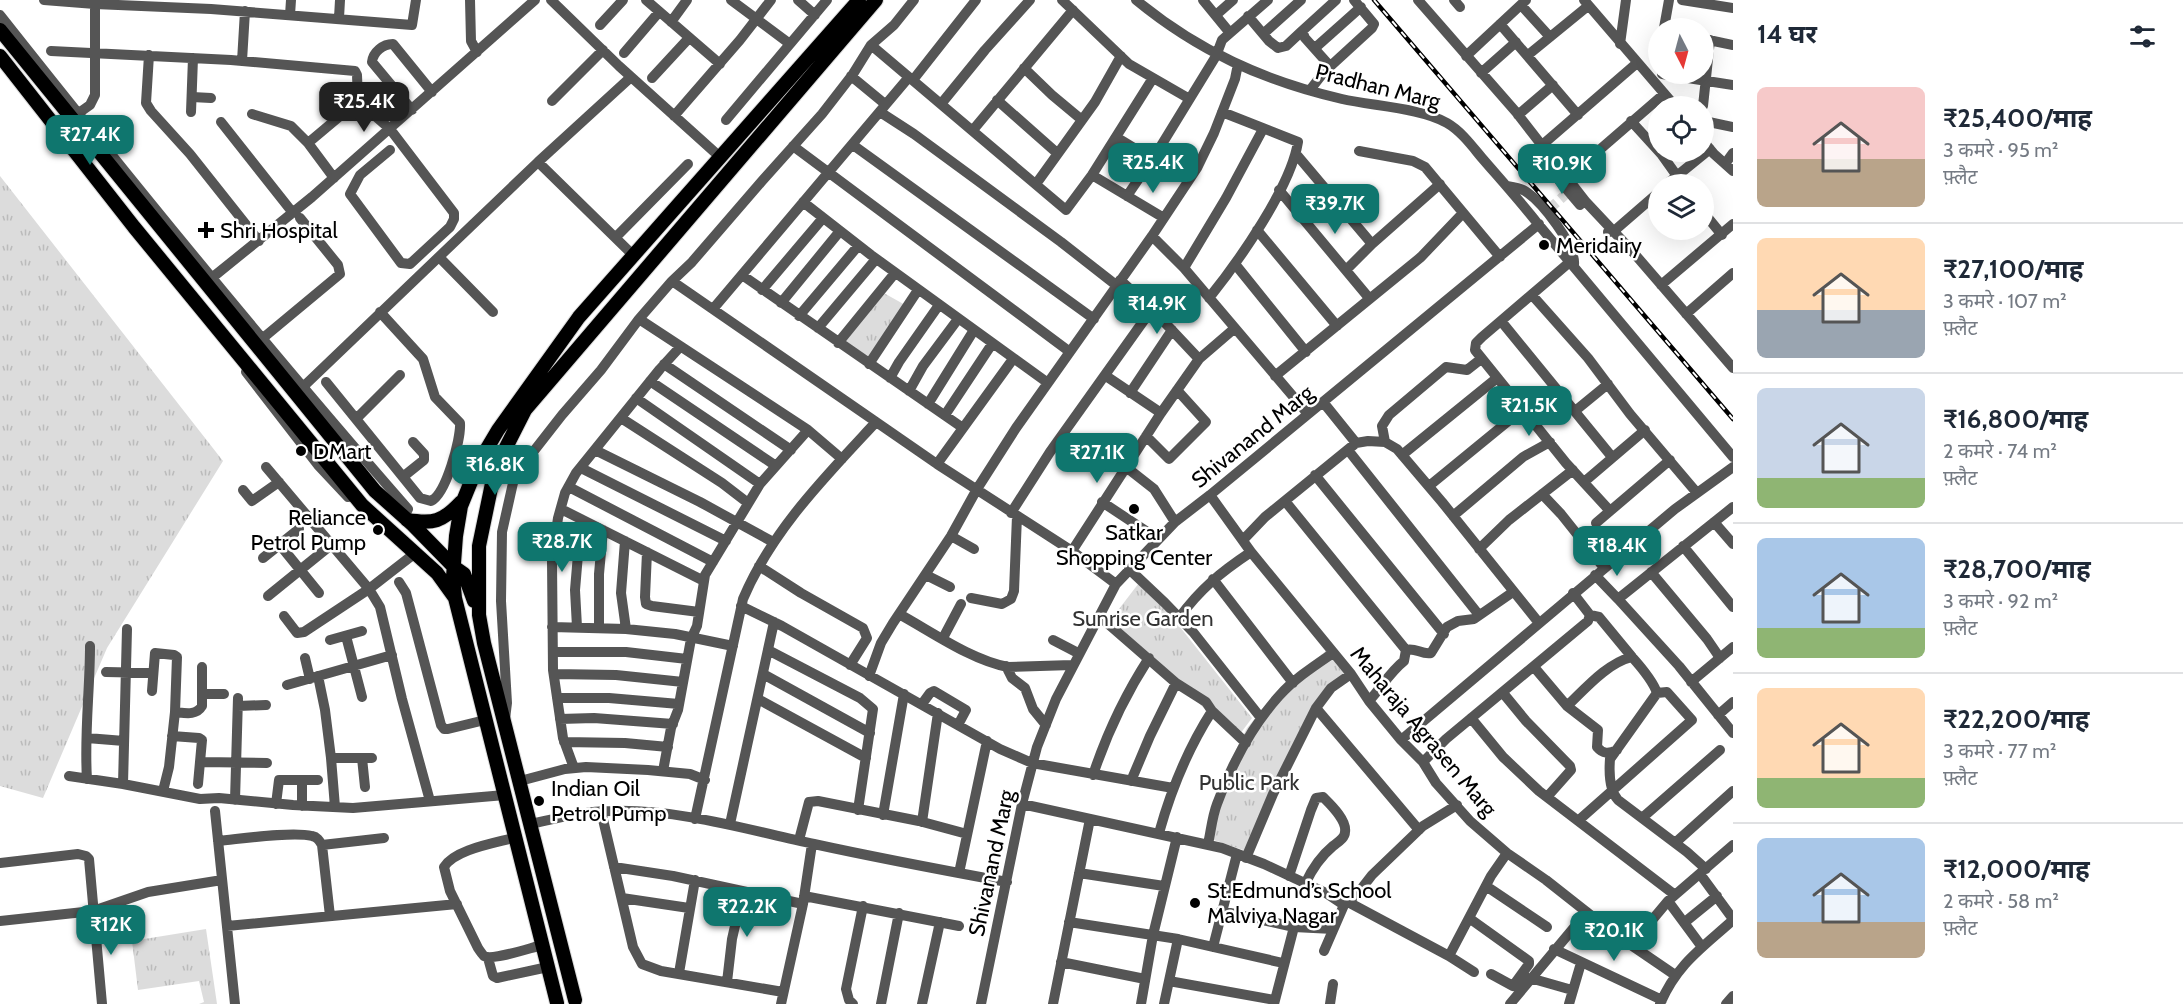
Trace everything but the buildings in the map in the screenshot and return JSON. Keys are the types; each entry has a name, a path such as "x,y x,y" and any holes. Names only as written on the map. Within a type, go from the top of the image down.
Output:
{"main road":[{"path":"859,0 579,318 498,430 479,462 463,501 456,536 455,598 517,837 557,1004 563,999 579,1002 504,725 479,615 478,561 483,524 495,469 525,410 876,0"},
{"path":"0,30 210,280 375,490 457,573 479,615"},
{"path":"0,56 141,235 366,509 437,573 455,598"},
{"path":"366,509 375,490"},
{"path":"406,519 438,521 448,516 463,501"},
{"path":"437,573 457,573 478,561"}],"street":[{"path":"44,0 339,18 411,28 416,0"},
{"path":"290,15 291,0"},
{"path":"339,18 340,0"},
{"path":"470,0 471,41 477,52"},
{"path":"406,519 408,509 263,338 210,280 297,215 334,178 535,0"},
{"path":"550,0 720,157"},
{"path":"600,25 623,0"},
{"path":"646,0 720,64"},
{"path":"671,22 687,0"},
{"path":"731,0 790,44"},
{"path":"674,116 720,64 771,0"},
{"path":"798,0 815,15"},
{"path":"726,120 827,0"},
{"path":"504,725 507,703 501,601 502,532 513,483 531,453 601,370 639,319 822,114 871,45 894,25 914,0"},
{"path":"713,309 976,0"},
{"path":"941,104 1030,0"},
{"path":"1062,0 1129,64 1188,98"},
{"name":"Pradhan Marg","path":"1136,0 1169,26 1216,56 1273,79 1343,100 1404,110 1439,118 1450,124 1507,186 1733,456"},
{"path":"1203,0 1230,33"},
{"path":"1216,15 1233,0"},
{"path":"1127,196 1216,56 1222,40 1268,0"},
{"path":"1263,34 1301,0"},
{"path":"1248,16 1278,48 1286,46 1336,0"},
{"path":"1418,0 1518,115 1567,178 1733,368"},
{"path":"1620,44 1626,0"},
{"path":"1666,18 1669,0"},
{"path":"1682,0 1733,8"},
{"path":"1466,56 1523,2 1550,37"},
{"path":"1528,55 1586,3 1637,63 1648,68"},
{"path":"0,15 74,116 90,105 95,95 96,4"},
{"path":"1310,90 1330,66 1372,28 1373,21 1358,4 1315,48"},
{"path":"973,130 1073,10"},
{"path":"242,61 245,11"},
{"path":"624,53 659,12"},
{"path":"1500,24 1578,115"},
{"path":"1302,31 1305,38 1330,66"},
{"path":"652,78 689,38"},
{"path":"1714,41 1733,45"},
{"path":"1481,73 1516,42"},
{"path":"412,110 372,62 373,57 382,47 393,44 432,92"},
{"path":"871,45 1066,210 1092,175 1153,78"},
{"path":"552,101 603,50"},
{"path":"51,51 242,61 355,71 358,101 390,129 454,213 450,227 410,264 401,263 350,195 360,175 390,150"},
{"path":"149,55 146,103 260,241"},
{"path":"1036,184 1082,120 1121,56"},
{"path":"191,112 193,58"},
{"path":"1543,149 1637,63"},
{"path":"869,676 881,643 951,536 977,489 1197,168 1235,80 1238,64"},
{"path":"1024,68 1082,120"},
{"path":"851,76 882,108 914,134 1152,309 1199,359"},
{"path":"304,386 538,162 631,77"},
{"path":"1714,81 1733,85"},
{"path":"1567,178 1664,94 1662,84"},
{"path":"1518,115 1553,85"},
{"path":"192,97 211,98"},
{"path":"997,100 1057,153"},
{"path":"308,143 358,101"},
{"path":"1209,298 1257,230 1296,154 1298,142 1222,112"},
{"path":"252,114 291,126 308,143 334,178"},
{"path":"1631,121 1648,138"},
{"path":"221,122 338,265 340,274 263,338"},
{"path":"1714,123 1733,127"},
{"path":"1184,268 1226,198 1263,129"},
{"path":"1116,137 1152,159"},
{"path":"853,145 1094,319"},
{"path":"793,146 1070,352"},
{"path":"1543,149 1547,164 1567,194 1607,232 1614,231 1648,202"},
{"path":"1359,151 1413,161 1425,167 1500,257"},
{"path":"1714,153 1729,168"},
{"path":"1729,168 1733,153"},
{"path":"1296,154 1372,244"},
{"path":"538,162 634,256"},
{"path":"1681,174 1692,162"},
{"path":"616,237 688,164"},
{"path":"1092,175 1164,218"},
{"path":"1346,270 1440,184"},
{"path":"1507,186 1523,190 1548,210 1574,254 1572,263 1476,343 1475,350 1573,470 1610,511"},
{"path":"1279,190 1369,298"},
{"path":"803,202 858,246 1048,383"},
{"path":"1275,376 1421,257 1463,213"},
{"path":"762,290 823,218"},
{"name":"Shivanand Marg","path":"981,1004 1032,763 1072,665 1116,584 1174,522 1210,495 1539,224"},
{"path":"1661,285 1733,224"},
{"path":"1714,225 1722,235"},
{"path":"1257,230 1337,326"},
{"path":"782,303 840,231"},
{"path":"1152,236 1184,268 1308,414"},
{"path":"799,316 858,246"},
{"path":"439,257 493,312"},
{"path":"818,328 876,259"},
{"path":"1235,264 1306,352"},
{"path":"838,343 895,273"},
{"path":"1686,314 1733,273"},
{"path":"742,275 963,428"},
{"path":"672,281 937,464 1072,551 1116,584"},
{"path":"869,364 918,290"},
{"path":"1532,295 1697,493"},
{"path":"890,378 939,305"},
{"path":"943,638 966,601 1002,604 1011,599 1014,591 1014,515 1050,452 1152,309"},
{"path":"326,382 420,498 431,501 435,499 448,472 459,436 460,423 435,397 423,358 380,312"},
{"path":"639,319 808,430 842,459"},
{"path":"909,391 923,366 958,319"},
{"path":"1501,321 1612,457"},
{"path":"1072,551 1102,502 1199,359 1235,328"},
{"path":"928,404 974,330"},
{"path":"1130,393 1172,330"},
{"path":"945,415 992,344"},
{"path":"574,768 564,742 554,674 552,561 561,509 569,487 581,468 680,347"},
{"path":"1384,442 1382,426 1389,415 1446,367 1467,370 1481,358"},
{"path":"937,464 1012,359"},
{"path":"664,364 790,450"},
{"path":"357,418 400,375"},
{"path":"1106,376 1161,414"},
{"path":"1402,455 1497,378"},
{"path":"650,381 776,466"},
{"path":"1575,411 1608,384"},
{"path":"1146,436 1169,459 1206,422 1178,390"},
{"path":"636,398 760,484"},
{"path":"1323,402 1352,446 1479,615"},
{"path":"1429,486 1523,409"},
{"path":"621,418 722,483 748,503"},
{"path":"695,819 741,606 752,577 773,542 813,491 876,422"},
{"path":"663,771 691,639 697,626 705,575 760,484 808,430"},
{"path":"1584,482 1645,430"},
{"path":"352,445 367,432"},
{"path":"1243,540 1285,501 1352,446 1368,441 1384,442 1397,449 1429,486 1539,623"},
{"path":"404,476 424,460 424,454 413,442"},
{"path":"1453,516 1523,457 1550,442"},
{"path":"595,450 773,542"},
{"path":"1596,523 1670,460"},
{"path":"266,467 369,589 380,607 430,801"},
{"path":"1126,467 1154,489 1174,522"},
{"path":"1401,740 1573,593 1697,493 1733,467"},
{"path":"581,468 726,541"},
{"path":"1479,549 1573,470"},
{"path":"1315,476 1444,634"},
{"path":"243,490 252,501 279,482"},
{"path":"569,487 713,562"},
{"path":"1542,494 1568,522 1604,568"},
{"name":"Maharaja Agrasen Marg","path":"1210,495 1251,552 1351,674 1369,701 1401,740 1423,762 1436,783 1456,805 1487,837 1507,853 1612,932 1675,975"},
{"path":"1285,501 1406,650 1404,661 1394,669 1369,701"},
{"path":"1102,502 1158,539"},
{"path":"1618,599 1733,507"},
{"path":"561,509 704,581"},
{"path":"577,627 575,590 581,519"},
{"path":"1714,522 1733,544"},
{"path":"263,558 299,529"},
{"path":"599,627 599,574 603,530"},
{"path":"951,536 974,549"},
{"path":"625,541 621,593 626,629"},
{"path":"280,545 319,593"},
{"path":"268,596 331,545"},
{"path":"1683,546 1733,607"},
{"path":"647,552 646,604 699,612"},
{"path":"1179,618 1196,595 1213,579 1251,552"},
{"path":"284,616 297,633 300,633 369,589 414,554"},
{"path":"759,566 863,628 867,638 850,665"},
{"path":"1128,569 1179,618 1261,718"},
{"path":"1651,572 1720,658"},
{"path":"926,575 950,587"},
{"path":"1595,575 1628,607 1733,733"},
{"path":"1213,579 1293,683"},
{"path":"399,582 406,593 441,725 444,729 448,729 485,720"},
{"path":"1406,650 1431,653 1447,627 1458,621 1469,621 1513,592"},
{"path":"1573,593 1590,615 1599,617 1655,687 1657,693"},
{"path":"741,606 774,622 987,741 1032,763 1173,788"},
{"path":"899,614 969,652 1006,666 1072,665"},
{"path":"1423,762 1446,739 1582,626 1590,615"},
{"path":"1099,616 1176,683 1206,702 1212,711 1246,743"},
{"path":"730,825 774,622"},
{"path":"552,627 599,627 675,634 733,646"},
{"path":"123,784 127,629"},
{"path":"330,640 362,631"},
{"path":"346,636 362,697"},
{"path":"1053,640 1078,653"},
{"path":"87,779 90,646"},
{"path":"1691,682 1733,648"},
{"path":"768,650 860,698 873,708 858,810"},
{"path":"553,652 627,652 687,659"},
{"path":"152,690 156,653 177,657 175,712 169,767 163,792"},
{"path":"1208,844 1216,805 1246,743 1261,718 1293,683 1333,653"},
{"path":"287,685 392,655"},
{"path":"1567,706 1607,670 1624,659 1632,657"},
{"path":"305,658 326,710 335,807"},
{"path":"1092,775 1128,690 1149,658"},
{"path":"1006,666 1012,678 1025,688 1032,709 1046,725"},
{"path":"175,712 195,713 199,711 202,667"},
{"path":"1534,667 1567,706 1598,730 1597,747 1602,752 1609,753 1617,750"},
{"path":"106,672 153,673"},
{"path":"554,674 616,675 683,682"},
{"path":"763,674 870,733"},
{"path":"1213,947 1221,911 1241,856 1316,708 1331,688 1351,674"},
{"path":"1131,781 1176,683"},
{"path":"922,704 930,693 934,691 939,693 966,710 958,725"},
{"path":"1554,949 1661,1002 1675,975 1733,919 1703,871 1675,843 1612,793 1612,789 1609,771 1610,759 1657,693 1667,692 1692,720 1612,789 1579,820"},
{"path":"202,693 224,694"},
{"path":"1503,693 1526,721 1570,765 1571,770 1547,797"},
{"path":"884,814 903,694"},
{"path":"557,698 627,699 679,704"},
{"path":"758,699 866,758"},
{"path":"235,800 238,702 266,705"},
{"path":"1718,716 1733,702"},
{"path":"1316,708 1419,830"},
{"path":"1159,833 1173,788 1201,728 1212,711"},
{"path":"922,822 938,713"},
{"path":"560,719 594,718 673,724"},
{"path":"1471,718 1503,758 1547,797 1579,820 1672,898 1702,947"},
{"path":"172,736 201,739 198,784"},
{"path":"87,738 124,741"},
{"path":"959,873 987,741"},
{"path":"564,742 625,743 668,747"},
{"path":"1642,818 1720,750"},
{"path":"332,758 367,759 365,787"},
{"path":"201,762 267,763"},
{"path":"520,781 574,768 663,771 690,774 705,780"},
{"path":"69,776 200,799 302,806 385,806 506,795"},
{"path":"276,804 279,780 318,780"},
{"path":"302,780 302,806"},
{"path":"1675,843 1733,791"},
{"path":"1289,876 1316,798 1323,797 1344,822 1346,831 1344,837 1329,849 1316,865 1305,884"},
{"path":"799,840 808,802 818,801 922,822 967,834"},
{"path":"1022,804 1208,844 1241,856 1346,903 1449,956 1474,972"},
{"path":"1324,951 1346,903 1419,830 1456,805"},
{"path":"215,811 235,1004"},
{"path":"601,811 633,947 642,964 679,974 783,992"},
{"path":"531,824 601,811 632,811 730,825 812,844 1007,882"},
{"path":"1066,1004 1053,1003 1090,819"},
{"path":"218,841 295,835 311,835 319,839 322,845 330,916"},
{"path":"517,837 461,854 448,860 444,867 450,891 478,948 488,958 493,976 497,978 548,967"},
{"path":"1141,1004 1153,935 1177,837"},
{"path":"322,845 384,838"},
{"path":"781,1004 804,900 812,844"},
{"path":"1632,944 1672,898 1733,845"},
{"path":"1449,956 1486,886 1507,853"},
{"path":"0,863 78,854 86,856 91,865 102,1004"},
{"path":"614,867 695,880 743,891 862,906 959,926"},
{"path":"1079,873 1164,886"},
{"path":"0,921 93,911 148,892 222,880"},
{"path":"679,974 695,880"},
{"path":"1486,886 1547,927"},
{"path":"727,982 732,939 743,891"},
{"path":"1685,922 1717,896"},
{"path":"622,898 690,908"},
{"path":"227,926 457,904"},
{"path":"853,1004 849,1000 846,989 862,906"},
{"path":"1221,911 1294,927 1333,929"},
{"path":"1509,1004 1587,912"},
{"path":"881,1004 899,913"},
{"path":"1469,918 1530,961 1513,986 1491,974"},
{"path":"922,1004 940,922"},
{"path":"1069,922 1178,939 1283,963"},
{"path":"1169,981 1274,1002 1294,927"},
{"path":"1164,1004 1178,939"},
{"path":"488,958 543,945"},
{"path":"1061,962 1145,979"},
{"path":"1569,1004 1581,963"},
{"path":"1530,978 1572,990"},
{"path":"1330,1004 1333,984"},
{"path":"1726,1004 1733,996"}],"green space":[{"path":"0,176 223,461 107,648 43,798 0,786"},
{"path":"882,292 907,306 869,362 840,342"},
{"name":"Sunrise Garden","path":"1142,579 1252,718 1237,738 1109,622"},
{"name":"Public Park","path":"1328,649 1348,676 1314,708 1249,852 1205,837 1224,773 1247,728 1273,697"},
{"path":"206,929 217,1004 199,1004 204,1002 199,981 138,990 132,941"}],"tunnel":[{"path":"1549,209 1565,195"}],"railway":[{"path":"1374,0 1733,419"}],"place":[{"name":"Shri Hospital","path":"206,230"},
{"name":"Meridairy","path":"1544,245"},
{"name":"DMart","path":"301,451"},
{"name":"Satkar Shopping Center","path":"1134,509"},
{"name":"Reliance Petrol Pump","path":"378,530"},
{"name":"Indian Oil Petrol Pump","path":"539,801"},
{"name":"St.Edmund’s School Malviya Nagar","path":"1195,903"}]}
